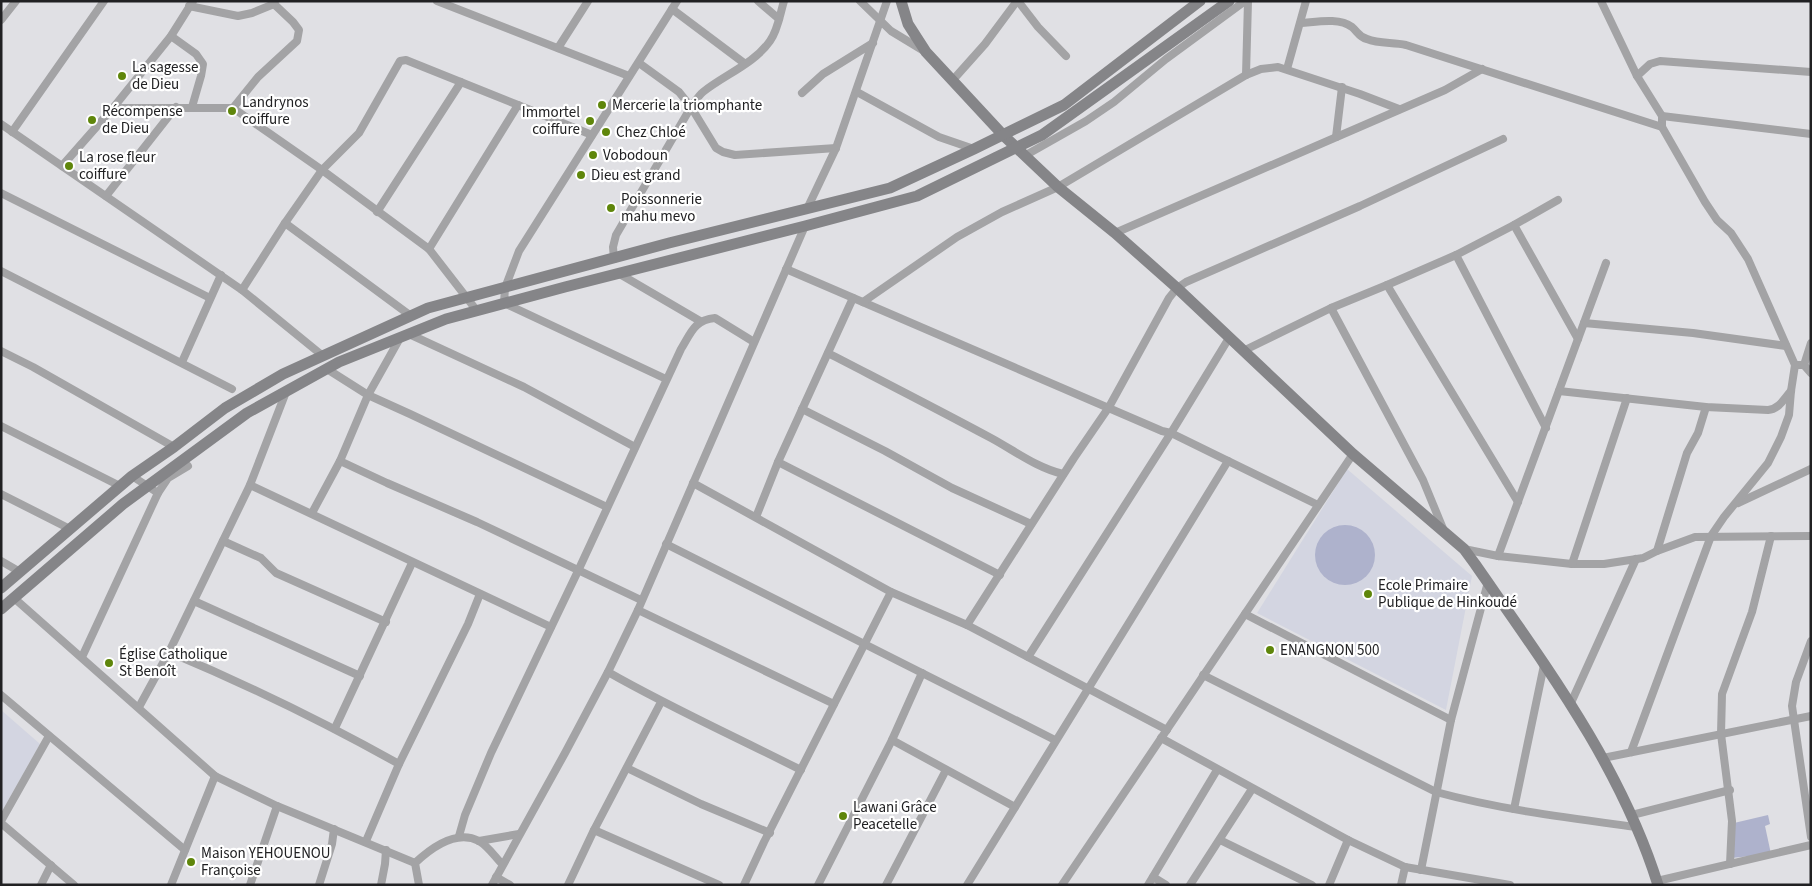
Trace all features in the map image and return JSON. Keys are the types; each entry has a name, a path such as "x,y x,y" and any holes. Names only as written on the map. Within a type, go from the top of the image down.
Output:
{"main road":[{"path":"901,1 908,24 926,52 1004,135 1058,187 1115,233 1177,288 1353,454 1464,549 1570,704 1603,758 1632,815 1657,883"},
{"path":"1,588 132,476 225,408 283,374 428,308 890,188 1064,105 1200,1"},
{"path":"1,609 123,504 147,486 247,413 327,369 446,319 917,196 1022,151 1229,1"}],"street":[{"path":"1,20 16,1"},
{"path":"12,132 104,1"},
{"path":"437,1 629,76"},
{"path":"558,48 588,1"},
{"path":"666,379 504,303 505,288 519,250 677,1"},
{"path":"758,1 779,19"},
{"path":"614,259 613,247 616,235 691,107 704,92 733,73 765,48 771,40 784,1"},
{"path":"860,1 898,37 926,52"},
{"path":"807,209 836,148 887,1"},
{"path":"952,81 985,44 1018,1 1038,27 1066,56"},
{"path":"1022,151 1086,121 1114,102 1166,59 1247,1"},
{"path":"1246,75 1247,1"},
{"path":"1287,69 1306,1"},
{"path":"1601,1 1637,76 1662,116 1662,127 1704,202 1717,220 1731,233 1748,258 1795,365 1790,391 1789,415 1776,446 1768,462 1711,536 1631,752"},
{"path":"62,166 113,108 171,36 191,4 238,16 252,14 275,2 299,30 297,41 258,77 234,108"},
{"path":"672,10 744,64"},
{"path":"1301,23 1342,23 1352,27 1359,36 1368,40 1406,45 1662,127"},
{"path":"171,36 196,54 203,64 192,107"},
{"path":"802,94 823,74 873,43"},
{"path":"242,290 322,170 359,133 400,61 406,60 592,135"},
{"path":"1637,76 1655,62 1811,72"},
{"path":"638,63 679,92 691,107 716,148 723,152 735,155 836,148"},
{"path":"863,302 958,237 1002,212 1058,187 1246,75 1271,67 1287,69 1342,87 1399,109"},
{"path":"1115,233 1445,90 1482,69"},
{"path":"377,212 461,82"},
{"path":"1336,138 1342,87"},
{"path":"857,92 938,137 974,149"},
{"path":"428,249 518,105"},
{"path":"106,196 176,107"},
{"path":"113,108 234,108 322,170 428,249 477,310"},
{"path":"1662,116 1811,134"},
{"path":"1,124 242,290 323,356"},
{"path":"966,625 1000,575 1063,474 1109,407 1169,298 1177,288 1186,282 1360,206 1503,139"},
{"path":"1,193 210,298"},
{"path":"1242,351 1331,308 1456,255 1558,200"},
{"path":"285,223 411,316"},
{"path":"1514,225 1578,339"},
{"path":"510,885 494,881 608,672 638,610 805,226"},
{"path":"1456,255 1546,428"},
{"path":"1498,556 1606,263"},
{"path":"786,269 1162,431 1171,433 1318,505"},
{"path":"1,272 232,388"},
{"path":"618,273 700,322"},
{"path":"182,362 220,275"},
{"path":"1387,285 1518,502"},
{"path":"756,517 778,462 853,298"},
{"path":"1331,308 1423,480 1445,533"},
{"path":"459,836 465,815 491,753 578,572 681,349 700,322 715,318 754,342"},
{"path":"1584,323 1693,333 1786,346"},
{"path":"312,513 340,461 368,395 404,336 524,387 635,446"},
{"path":"1028,657 1171,433 1229,338"},
{"path":"1804,365 1811,343"},
{"path":"1,351 42,372 174,447"},
{"path":"828,353 992,438 1050,471 1063,474"},
{"path":"1795,365 1804,365 1811,373"},
{"path":"327,369 368,395 607,507"},
{"path":"139,707 169,652 250,485 286,390"},
{"path":"1559,391 1706,406 1774,409 1790,391"},
{"path":"1572,564 1627,398"},
{"path":"1657,551 1688,453 1698,433 1706,406"},
{"path":"802,409 885,450 952,488 1031,524"},
{"path":"1,426 120,486"},
{"path":"1062,885 1353,454"},
{"path":"340,461 477,522 578,572 641,600"},
{"path":"967,885 1055,740 1089,690 1228,461"},
{"path":"778,462 1000,575"},
{"path":"82,657 158,493 168,478 188,466"},
{"path":"1735,504 1811,469"},
{"path":"132,476 158,493"},
{"path":"693,483 890,592 966,625 1166,730"},
{"path":"250,485 551,627"},
{"path":"1,494 70,529"},
{"path":"1730,864 1733,827 1730,790 1721,734 1723,690 1752,612 1771,536"},
{"path":"1464,549 1498,556 1572,564 1604,564 1643,558 1695,537 1811,536"},
{"path":"223,541 261,558 276,573 386,622"},
{"path":"666,544 1055,740"},
{"path":"1570,704 1636,559"},
{"path":"1,561 20,572"},
{"path":"335,728 386,622 412,562"},
{"path":"1421,870 1451,720 1488,582"},
{"path":"744,885 890,592"},
{"path":"366,842 399,764 468,624 480,594"},
{"path":"14,598 215,776 277,806 415,863"},
{"path":"194,601 360,676"},
{"path":"638,610 834,704"},
{"path":"1245,614 1451,720"},
{"path":"1811,641 1796,682 1793,696 1793,719 1811,837"},
{"path":"169,652 224,675 335,728 399,764"},
{"path":"1514,809 1544,665"},
{"path":"608,672 660,702 702,720 801,770"},
{"path":"818,885 892,740 922,673"},
{"path":"1203,675 1436,792 1462,800 1636,827"},
{"path":"1,695 185,850"},
{"path":"568,885 660,702"},
{"path":"1603,758 1811,716"},
{"path":"49,736 1,822 74,885"},
{"path":"1161,738 1348,840 1405,867 1509,885"},
{"path":"892,740 1015,807"},
{"path":"627,768 700,804 770,832"},
{"path":"886,885 946,770"},
{"path":"1148,885 1217,770"},
{"path":"171,885 215,776"},
{"path":"1190,885 1252,789"},
{"path":"1632,815 1730,790"},
{"path":"250,885 277,806"},
{"path":"319,885 332,844 334,829"},
{"path":"594,830 719,885"},
{"path":"415,863 430,849 459,836 479,841 519,834"},
{"path":"1220,840 1312,885"},
{"path":"1329,885 1348,840"},
{"path":"479,841 502,864"},
{"path":"1657,883 1811,845"},
{"path":"381,885 386,864 386,850"},
{"path":"415,863 419,885"},
{"path":"41,885 51,865"},
{"path":"1401,885 1405,867"},
{"path":"1153,877 1166,885"}],"shaded area":[{"name":"Ecole Primaire Publique de Hinkoudé","path":"1347,469 1472,576 1446,710 1257,613"},
{"path":"1339,525 1351,525 1362,530 1370,538 1375,549 1373,567 1362,580 1351,585 1339,585 1328,580 1320,572 1315,561 1315,549 1320,538 1328,530"},
{"path":"1,710 40,744 1,813"},
{"path":"1768,815 1770,824 1765,826 1771,854 1731,858 1734,823"}],"place":[{"name":"La sagesse de Dieu","path":"122,76"},
{"name":"Mercerie la triomphante","path":"602,105"},
{"name":"Landrynos coiffure","path":"232,111"},
{"name":"Récompense de Dieu","path":"92,120"},
{"name":"Immortel coiffure","path":"590,121"},
{"name":"Chez Chloé","path":"606,132"},
{"name":"Vobodoun","path":"593,155"},
{"name":"La rose fleur coiffure","path":"69,166"},
{"name":"Dieu est grand","path":"581,175"},
{"name":"Poissonnerie mahu mevo","path":"611,208"},
{"name":"Ecole Primaire Publique de Hinkoudé","path":"1368,594"},
{"name":"ENANGNON 500","path":"1270,650"},
{"name":"Église Catholique St Benoît","path":"109,663"},
{"name":"Lawani Grâce Peacetelle","path":"843,816"},
{"name":"Maison YEHOUENOU Françoise","path":"191,862"}]}
